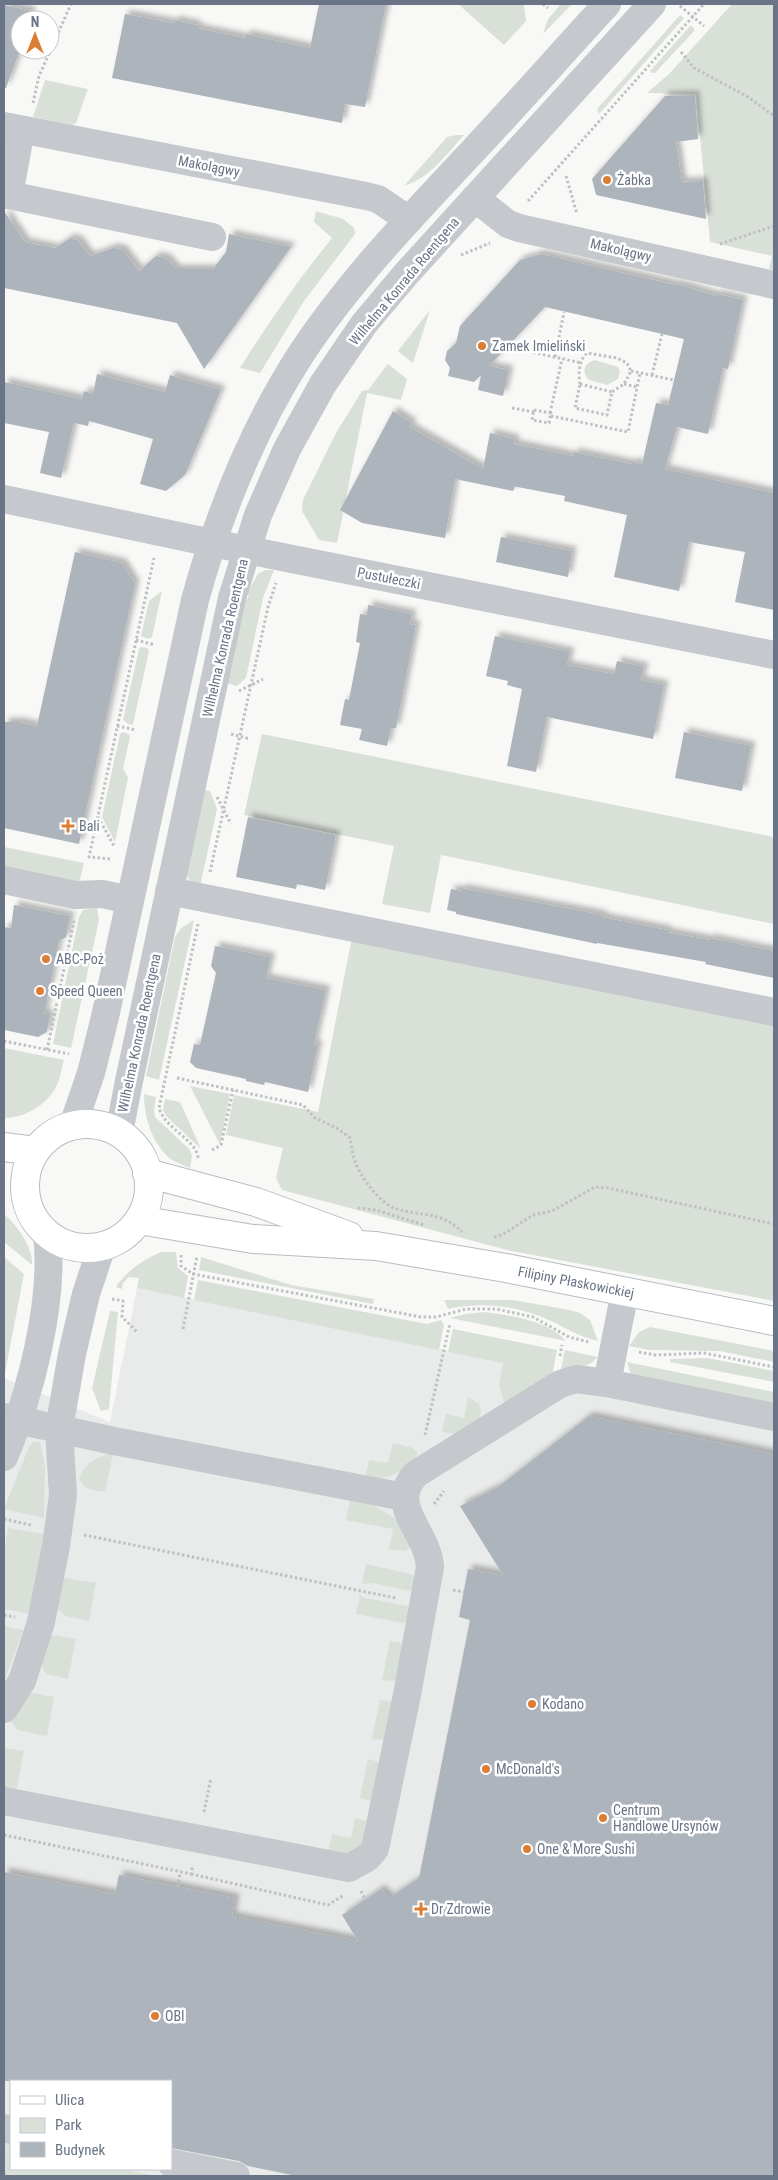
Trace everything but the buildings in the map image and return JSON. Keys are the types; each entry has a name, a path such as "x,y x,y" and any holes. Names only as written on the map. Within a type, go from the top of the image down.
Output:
{"main road":[{"path":"92,1124 111,1128 120,1133 142,1157 148,1173 148,1197 139,1220 123,1236 102,1246 88,1248 73,1247 47,1234 15,1195 25,1181 28,1166 35,1151 46,1139 58,1131 73,1125 92,1124"},
{"path":"4,1147 35,1151"},
{"name":"Filipiny Płaskowickiej","path":"148,1173 256,1202 376,1246"},
{"name":"Filipiny Płaskowickiej","path":"139,1220 253,1239 376,1246 625,1291 774,1321"}],"street":[{"path":"73,1125 91,1073 195,600 212,543 252,442 296,363 327,317 409,220 607,4"},
{"name":"Wilhelma Konrada Roentgena","path":"120,1133 128,1081 232,598 246,550 287,448 338,360 392,290 652,4"},
{"path":"17,129 6,194 212,237"},
{"name":"Makolągwy","path":"17,129 366,196 378,200 409,220"},
{"name":"Makolągwy","path":"475,198 508,224 519,228 774,285"},
{"name":"Pustułeczki","path":"4,499 246,550 774,655"},
{"path":"4,880 75,895 102,894 130,900"},
{"path":"169,891 774,1012"},
{"path":"4,1457 12,1419 37,1349 48,1288 50,1256 47,1234"},
{"path":"4,1709 22,1681 40,1622 63,1495 59,1429 72,1354 86,1294 102,1246"},
{"path":"608,1382 625,1291"},
{"path":"4,1801 349,1868 360,1863 375,1849 396,1753 430,1567 428,1549 406,1507 404,1497 409,1482 416,1474 560,1384 576,1379 608,1382 774,1417"},
{"path":"12,1419 404,1497"},
{"path":"172,2163 236,2176"}],"path":[{"path":"17,129 71,4"},
{"path":"543,4 548,8"},
{"path":"525,205 704,4"},
{"path":"680,6 704,26"},
{"path":"681,52 694,68 748,97 774,116"},
{"path":"566,176 579,220"},
{"path":"713,246 774,226"},
{"path":"453,258 480,248 497,236"},
{"path":"555,357 564,312"},
{"path":"652,375 662,334"},
{"path":"511,343 517,349 582,362"},
{"path":"591,352 624,360 630,366 630,371 624,384 612,392 607,415 575,408 580,384 579,375 585,355 591,352"},
{"path":"534,412 532,420 549,423 562,358"},
{"path":"630,371 674,380"},
{"path":"512,408 534,412 534,410 628,432 640,373"},
{"path":"580,384 612,392"},
{"path":"624,384 637,387"},
{"path":"110,858 89,857 156,550"},
{"path":"209,875 268,607 277,579"},
{"path":"136,640 155,645"},
{"path":"117,726 136,730"},
{"path":"223,732 250,739"},
{"path":"97,816 114,847"},
{"path":"47,1050 76,912"},
{"path":"197,1164 197,1150 162,1118 159,1108 199,920"},
{"path":"4,1041 74,1055"},
{"path":"177,1078 303,1105 315,1118 337,1128 350,1138 355,1162 370,1186 382,1200 393,1208 429,1214 449,1221 464,1234 455,1232"},
{"path":"212,1150 221,1145 233,1090"},
{"path":"488,1238 502,1236 533,1215 552,1211 595,1187 608,1188 774,1224"},
{"path":"356,1208 376,1210 430,1226"},
{"path":"182,1248 181,1266 193,1274 420,1318 436,1318 466,1309 503,1310 533,1318 569,1337 594,1343"},
{"path":"182,1329 198,1250"},
{"path":"106,1298 123,1302 122,1318 138,1333"},
{"path":"432,1507 436,1498 450,1485 424,1444 450,1323"},
{"path":"633,1351 655,1355 704,1353 774,1367"},
{"path":"4,1519 424,1604"},
{"path":"178,1887 180,1872"}],"shaded area":[{"name":"Centrum Handlowe Ursynów","path":"137,1288 504,1362 499,1384 560,1373 581,1365 774,1404 774,2176 157,2176 127,2170 172,2170 172,2080 10,2080 10,2145 4,2144 4,1378 110,1422"}],"green space":[{"path":"458,4 524,4 526,21 504,45"},
{"path":"561,4 572,4 543,34 548,19"},
{"path":"732,4 774,4 774,270 769,269 772,256 710,242 696,94 647,93 669,74"},
{"path":"680,15 684,18 599,114 597,109"},
{"path":"691,25 695,30 655,73 652,73 650,71"},
{"path":"45,80 88,89 76,123 72,125 33,117"},
{"path":"464,135 430,172 404,186 447,137"},
{"path":"316,211 343,219 354,228 355,234 304,301 260,373 240,368 284,302 332,238 314,222"},
{"path":"430,310 413,363 398,351"},
{"path":"595,360 618,367 620,372 618,379 607,385 589,380 584,371 588,363"},
{"path":"388,364 407,379 401,400 367,393 337,543 319,540 302,511 303,500 336,433 362,391 368,390"},
{"path":"265,570 274,570 263,598 246,678 237,686 226,683 244,603 249,596 247,593 258,574"},
{"path":"162,591 152,637 149,639 141,636 149,601"},
{"path":"141,647 147,648 149,651 133,724 130,725 123,720"},
{"path":"123,732 129,734 130,737 123,768 128,778 115,842 102,817 120,734"},
{"path":"262,734 774,837 774,924 441,855 430,913 382,904 394,846 244,815"},
{"path":"203,790 210,791 217,809 199,891 190,882 186,871"},
{"path":"4,847 84,863 79,883 4,867"},
{"path":"97,908 99,920 71,1048 53,1044 79,917 83,910"},
{"path":"194,920 159,1080 146,1076 175,937 181,928"},
{"path":"352,937 774,1022 774,1301 507,1250 282,1190 276,1178 283,1148 226,1135 234,1095 318,1112"},
{"path":"4,1048 64,1060 57,1084 52,1094 46,1100 27,1113 4,1118"},
{"path":"190,1086 230,1094 220,1145"},
{"path":"144,1094 156,1097 155,1117 190,1150 192,1156 190,1168 172,1160 154,1139 144,1103"},
{"path":"165,1099 180,1102 201,1149 166,1116 163,1110"},
{"path":"4,1214 19,1230 27,1244 32,1258 32,1265 4,1242"},
{"path":"162,1252 176,1252 178,1268 188,1276 184,1298 137,1288 139,1278 129,1277 123,1283 122,1289 116,1287 136,1266"},
{"path":"4,1257 24,1274 4,1378"},
{"path":"201,1257 291,1285 374,1299 373,1304 199,1270"},
{"path":"198,1280 427,1324 441,1320 444,1325 439,1350 194,1300"},
{"path":"444,1300 513,1300 570,1310 580,1313 590,1320 598,1341 579,1335 551,1321 526,1312 488,1305 448,1309"},
{"path":"110,1311 118,1312 109,1409 101,1411 92,1388"},
{"path":"485,1312 529,1320 549,1328 566,1341 450,1318"},
{"path":"650,1327 774,1351 774,1362 719,1351 649,1350 629,1346 639,1332"},
{"path":"453,1329 557,1350 552,1377 504,1403 499,1384 503,1363 448,1352"},
{"path":"565,1350 598,1357 590,1364 560,1373"},
{"path":"707,1358 774,1371 774,1382 670,1362 670,1359"},
{"path":"627,1362 774,1392 774,1404 631,1375"},
{"path":"468,1397 479,1404 481,1412 479,1419 455,1434 442,1432 446,1414 464,1418"},
{"path":"33,1442 39,1442 41,1445 45,1468 44,1518 4,1509 29,1447"},
{"path":"393,1443 413,1448 417,1452 416,1462 398,1473 385,1478 365,1479 369,1460 388,1463"},
{"path":"113,1453 105,1492 89,1489 83,1485 79,1478 88,1464 97,1458"},
{"path":"350,1501 375,1506 401,1522 411,1547 405,1551 389,1549 393,1529 346,1520"},
{"path":"8,1528 44,1534 30,1614 4,1609 4,1556"},
{"path":"366,1564 415,1575 416,1592 371,1583 362,1584"},
{"path":"65,1578 96,1583 89,1621 65,1616 56,1607 62,1581"},
{"path":"360,1595 365,1598 413,1607 408,1621 403,1623 356,1614"},
{"path":"4,1626 23,1630 4,1682"},
{"path":"53,1635 76,1639 68,1679 47,1674 41,1666 49,1638"},
{"path":"390,1641 399,1642 404,1646 397,1681 382,1680"},
{"path":"33,1693 54,1697 47,1736 17,1730 11,1721 28,1694"},
{"path":"380,1700 393,1702 386,1738 380,1740 372,1739"},
{"path":"4,1748 24,1751 16,1791 4,1788"},
{"path":"368,1759 379,1762 371,1801 360,1798"},
{"path":"355,1818 366,1821 371,1829 357,1856 328,1853 332,1834 351,1838"},
{"path":"4,2144 10,2145 10,2170 127,2170 157,2176 4,2176"}],"place":[{"name":"Żabka","path":"607,180"},
{"name":"Zamek Imieliński","path":"482,346"},
{"name":"Bali","path":"68,826"},
{"name":"ABC-Poż","path":"46,959"},
{"name":"Speed Queen","path":"40,991"},
{"name":"Kodano","path":"532,1704"},
{"name":"McDonald's","path":"486,1769"},
{"name":"Centrum Handlowe Ursynów","path":"603,1818"},
{"name":"One & More Sushi","path":"527,1849"},
{"name":"Dr Zdrowie","path":"421,1909"},
{"name":"OBI","path":"155,2016"}]}
